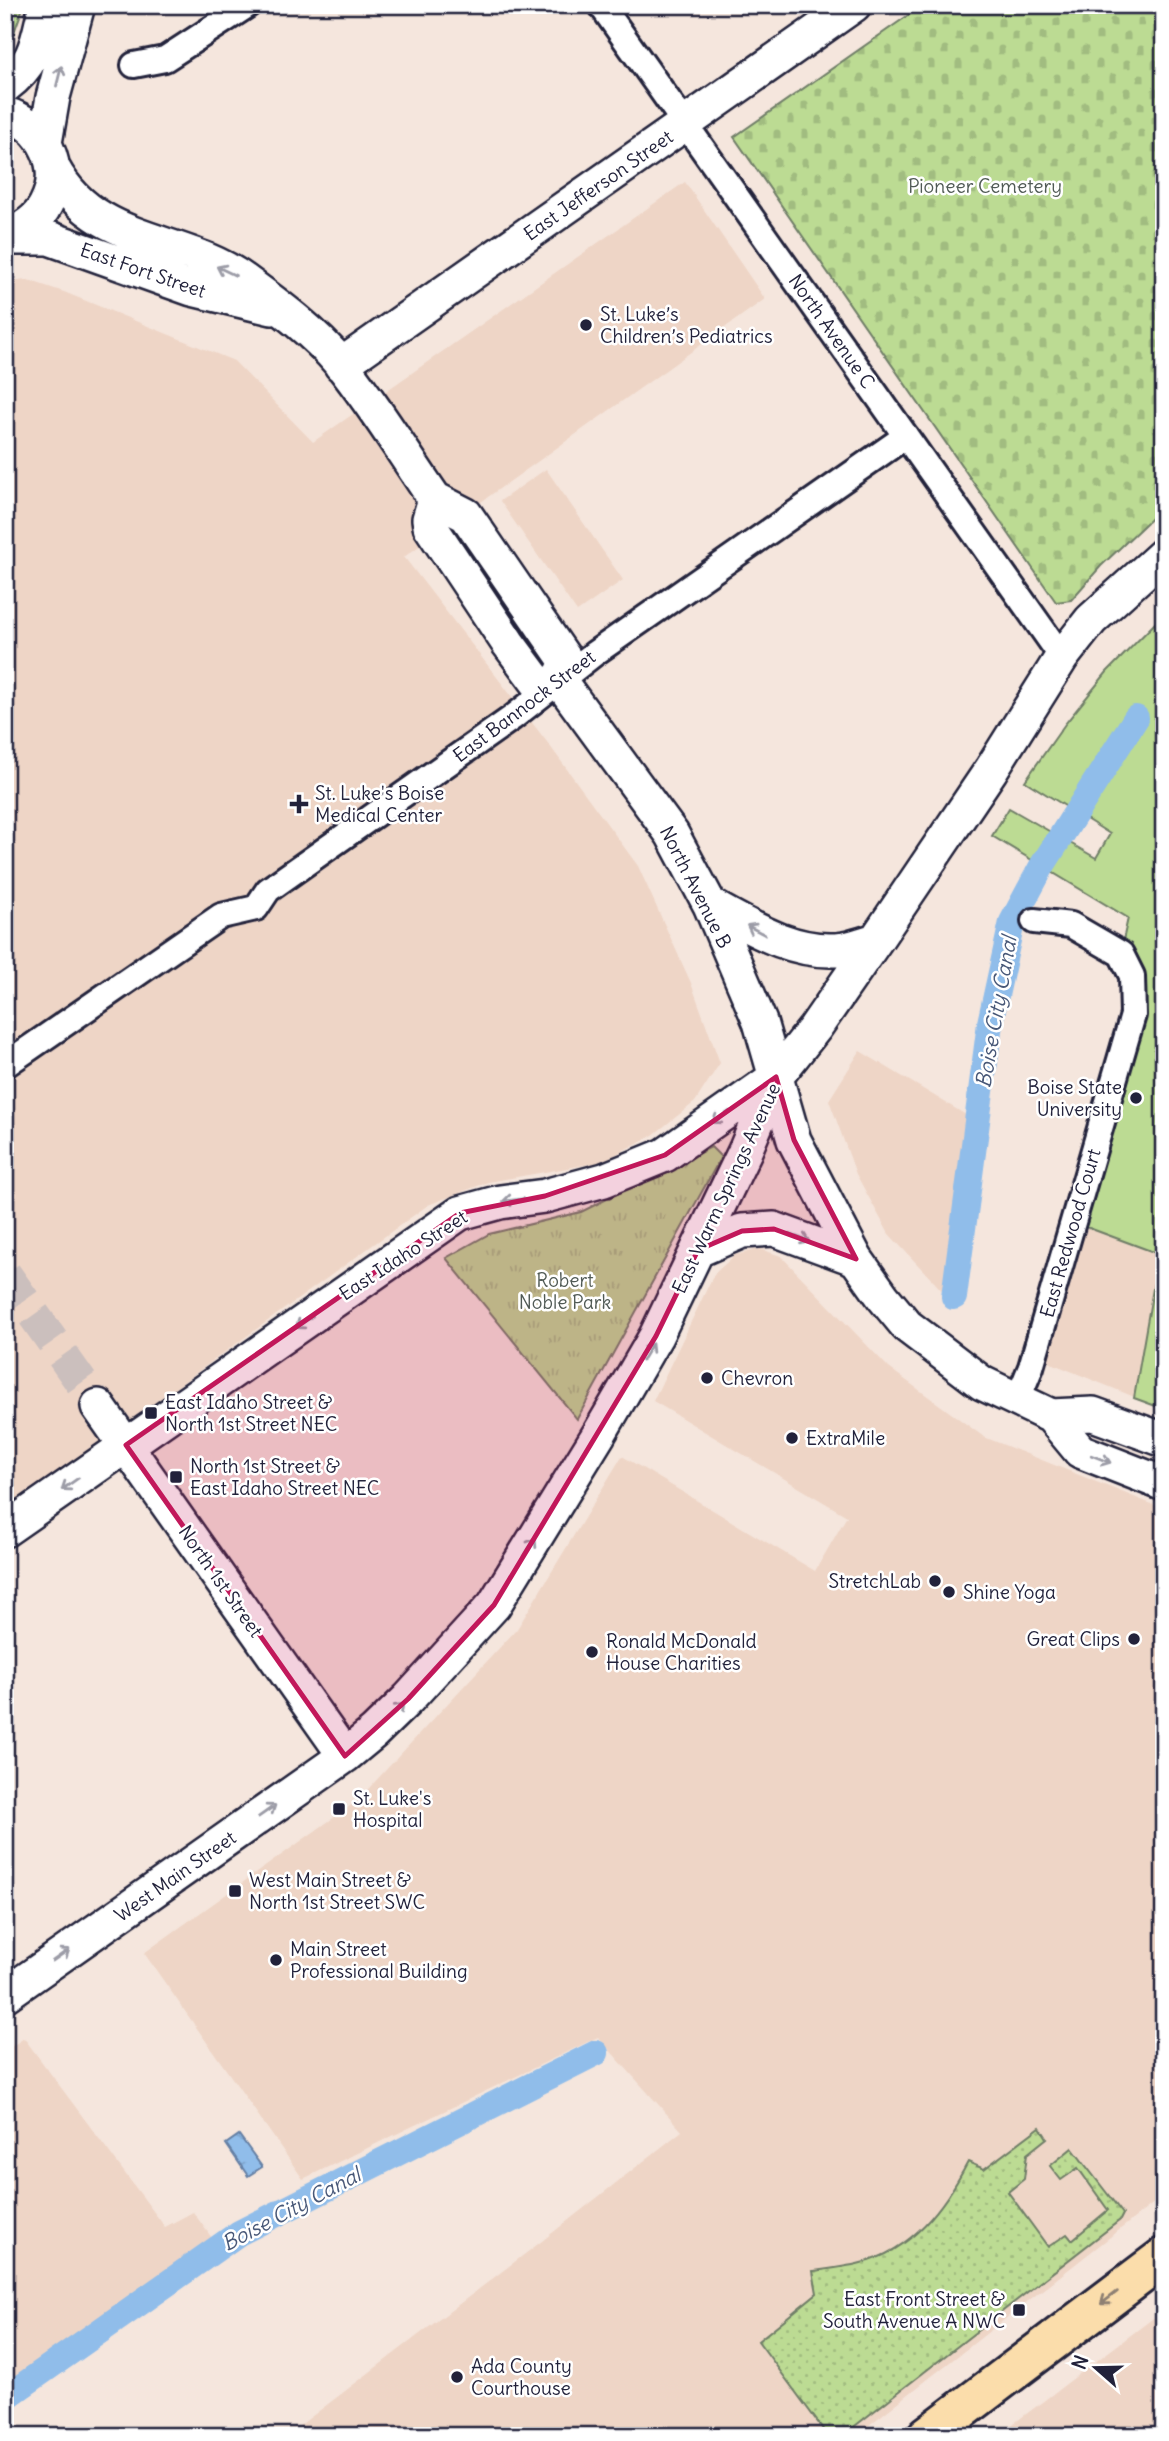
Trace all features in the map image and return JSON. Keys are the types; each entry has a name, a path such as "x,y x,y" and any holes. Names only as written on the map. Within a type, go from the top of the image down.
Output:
{"main road":[{"path":"5,86 20,75 33,57 46,5"},
{"path":"5,237 21,231 35,219 46,204 52,187 49,155 53,97 78,5"},
{"name":"East Jefferson Street","path":"341,365 854,5"},
{"name":"East Fort Street","path":"5,114 15,116 32,127 62,184 81,205 122,231 184,252 232,273 307,329 341,365"},
{"name":"East Fort Street","path":"5,237 49,238 192,289 281,310"},
{"path":"341,365 435,499 466,515 552,639 567,662 559,680"},
{"name":"East Warm Springs Avenue","path":"345,1756 408,1699 494,1605 656,1336 745,1151 776,1077 815,1028 876,940 1062,657 1091,620 1164,554"},
{"name":"North Avenue B","path":"559,680 672,834 709,905 760,1021 794,1140 856,1259 908,1326 982,1383 1051,1416"},
{"path":"709,905 770,937 806,947 842,949 876,940"},
{"name":"East Idaho Street","path":"5,1530 460,1213 500,1202 545,1196 604,1180 665,1155 776,1077"},
{"path":"698,1251 742,1231 775,1228 856,1259"},
{"name":"North 1st Street","path":"98,1405 345,1756"},
{"path":"1051,1416 1093,1414 1163,1440"},
{"path":"1051,1416 1080,1451 1164,1484"},
{"name":"West Main Street","path":"5,1994 345,1756"},
{"path":"927,2436 1164,2257"}],"street":[{"path":"134,65 165,59 248,5"},
{"name":"North Avenue C","path":"601,5 1062,657"},
{"name":"East Bannock Street","path":"5,1065 220,916 256,908 268,890 512,718 595,653 906,436"},
{"name":"East Redwood Court","path":"1017,1401 1031,1367 1133,1015 1132,976 1121,954 1071,925 1034,921"}],"highlighted area":[{"path":"776,1077 794,1140 856,1259 774,1229 742,1231 698,1250 656,1336 494,1605 408,1699 345,1756 126,1445 460,1213 545,1196 665,1155"}],"shaded area":[{"name":"St. Luke's Boise Medical Center","path":"685,182 765,299 404,557 547,742 638,866 691,983 720,1063 695,1102 653,1135 601,1162 488,1182 428,1205 5,1511 5,282 28,280 64,292 234,361 313,442"},
{"path":"546,469 623,580 577,612 500,501"},
{"name":"Boise State University","path":"1164,614 1164,1409 1046,1361 1081,1225 1133,971 1118,963 1128,918 992,836 1009,808 1096,858 1110,834 1025,781 1065,724 1107,672"},
{"path":"860,1051 971,1118 951,1300 889,1234 856,1174 829,1100"},
{"path":"760,1249 781,1256 889,1368 984,1437 1164,1509 1164,2195 855,2436 286,2436 682,2131 598,2037 303,2179 144,1953 357,1801 517,1629 622,1456 815,1571 847,1516 653,1401 714,1274 735,1255"},
{"path":"24,2038 165,2227 193,2212 220,2249 5,2409 5,2051"},
{"path":"1164,2310 1164,2436 997,2436"}],"green space":[{"path":"5,5 24,5 5,57"},
{"name":"Pioneer Cemetery","path":"923,5 1164,5 1164,506 1101,566 1071,600 1056,602 734,137"},
{"name":"Boise State University","path":"1164,614 1164,1409 1134,1398 1159,1254 1081,1225 1133,971 1118,963 1128,918 992,836 1009,808 1096,858 1110,834 1025,781 1065,724 1107,672"},
{"name":"Robert Noble Park","path":"711,1147 721,1157 577,1419 446,1258 489,1234 581,1212"},
{"path":"1040,2127 1047,2138 1027,2154 1024,2179 1008,2192 1048,2247 1067,2234 1072,2240 1108,2210 1078,2168 1061,2180 1050,2166 1072,2148 1123,2214 1120,2220 842,2436 828,2436 758,2341 817,2293 813,2271 861,2263 896,2248 911,2237 937,2210 968,2162 984,2169"}],"water":[{"path":"239,2135 262,2167 248,2176 226,2144"}],"waterway":[{"name":"Boise City Canal","path":"954,1297 990,1023 1012,922 1042,866 1136,718"},
{"name":"Boise City Canal","path":"5,2398 239,2233 596,2053"}],"tunnel":[{"path":"5,1274 98,1406"}],"place":[{"name":"St. Luke’s Children’s Pediatrics","path":"586,325"},
{"name":"St. Luke's Boise Medical Center","path":"299,804"},
{"name":"Boise State University","path":"1136,1098"},
{"name":"Chevron","path":"707,1378"},
{"name":"East Idaho Street & North 1st Street NEC","path":"151,1413"},
{"name":"ExtraMile","path":"792,1438"},
{"name":"North 1st Street & East Idaho Street NEC","path":"176,1477"},
{"name":"StretchLab","path":"935,1581"},
{"name":"Shine Yoga","path":"949,1592"},
{"name":"Great Clips","path":"1134,1639"},
{"name":"Ronald McDonald House Charities","path":"592,1652"},
{"name":"St. Luke's Hospital","path":"339,1809"},
{"name":"West Main Street & North 1st Street SWC","path":"235,1891"},
{"name":"Main Street Professional Building","path":"276,1960"},
{"name":"East Front Street & South Avenue A NWC","path":"1019,2310"},
{"name":"Ada County Courthouse","path":"457,2377"}]}
